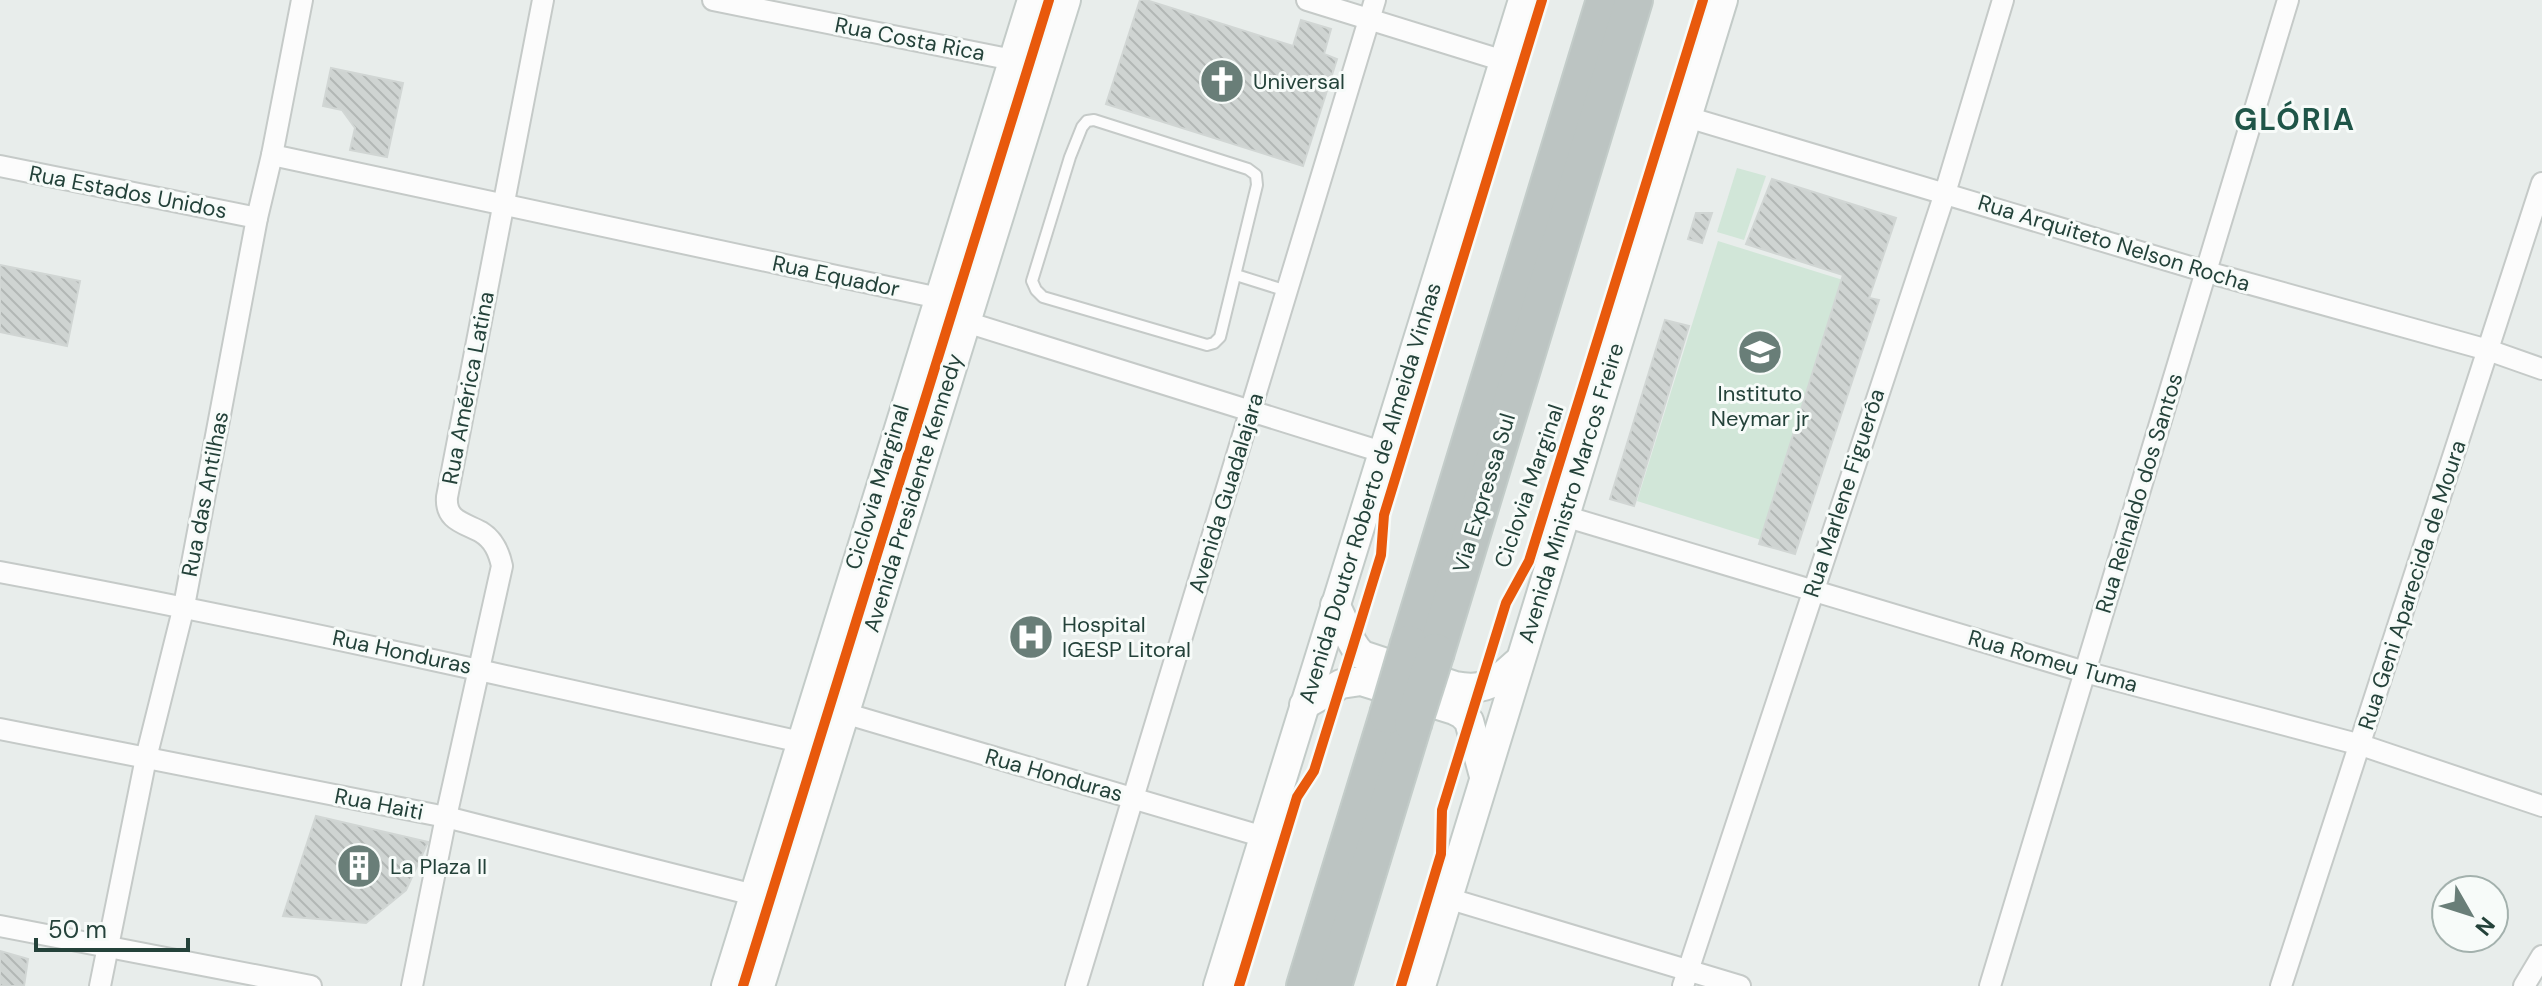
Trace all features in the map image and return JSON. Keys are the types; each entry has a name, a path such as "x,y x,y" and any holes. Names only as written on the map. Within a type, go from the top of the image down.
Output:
{"highway":[{"name":"Via Expressa Sul","path":"1423,648 1605,0"},
{"name":"Via Expressa Sul","path":"1305,986 1400,720 1634,0"},
{"name":"Via Expressa Sul","path":"1333,986 1400,720"}],"main road":[{"name":"Avenida Presidente Kennedy","path":"726,986 1032,0"},
{"name":"Avenida Presidente Kennedy","path":"760,986 1066,0"},
{"name":"Avenida Doutor Roberto de Almeida Vinhas","path":"1218,986 1523,0"},
{"name":"Avenida Ministro Marcos Freire","path":"1421,986 1723,0"},
{"path":"1335,605 1343,617 1353,646 1362,655 1455,686 1470,689 1489,686 1519,661"},
{"path":"1304,705 1341,684 1361,681 1454,710 1469,721 1484,777"}],"street":[{"name":"Rua das Antilhas","path":"100,986 146,758 184,606 257,218 302,0"},
{"name":"Rua América Latina","path":"412,986 502,566 500,555 490,539 458,522 446,504 543,0"},
{"name":"Rua Costa Rica","path":"713,0 1013,60"},
{"path":"1307,0 1372,10 1504,61"},
{"name":"Rua Marlene Figuerôa","path":"1685,978 1945,193 2003,0"},
{"name":"Rua Reinaldo dos Santos","path":"1990,986 2288,0"},
{"name":"Avenida Guadalajara","path":"1076,986 1372,10"},
{"name":"Rua Arquiteto Nelson Rocha","path":"1687,117 2207,272 2488,350 2542,369"},
{"name":"Rua Equador","path":"272,155 939,298 966,322 1382,452"},
{"name":"Rua Estados Unidos","path":"0,166 257,218"},
{"name":"Rua Geni Aparecida de Moura","path":"2281,986 2542,183"},
{"name":"Rua Romeu Tuma","path":"1564,516 2085,672 2361,745 2542,806"},
{"name":"Rua Honduras","path":"0,572 184,606 801,742"},
{"name":"Rua Honduras","path":"844,713 1264,837"},
{"name":"Rua Haiti","path":"0,729 446,817 754,895"},
{"path":"1447,898 1685,978 1740,986"},
{"path":"0,926 311,986"},
{"path":"2524,986 2542,956"}],"lane":[{"path":"1094,120 1248,169 1256,175 1257,185 1236,275 1220,337 1207,345 1043,297 1036,290 1032,281 1043,244 1070,157 1087,121 1094,120"},
{"path":"1236,275 1287,291"}],"green space":[{"path":"1737,168 1766,176 1744,240 1717,232"},
{"path":"1718,241 1859,285 1777,545 1637,501"}],"building":[{"name":"Universal","path":"1140,0 1293,46 1301,20 1331,29 1324,54 1337,59 1303,166 1106,104"},
{"path":"331,68 403,83 387,157 350,150 355,128 342,110 323,106"},
{"path":"1772,179 1896,218 1869,298 1879,300 1795,554 1759,544 1843,275 1746,244"},
{"path":"1696,213 1712,213 1702,243 1688,239"},
{"path":"0,265 80,281 67,346 0,332"},
{"path":"1665,320 1689,326 1634,506 1610,499"},
{"name":"La Plaza II","path":"316,816 428,842 406,890 366,923 283,916"},
{"path":"0,951 28,959 24,986 0,986"}],"cycle path":[{"name":"Ciclovia Marginal","path":"743,986 1049,0"},
{"path":"1239,986 1297,797 1314,771 1381,555 1384,515 1542,0"},
{"name":"Ciclovia Marginal","path":"1401,986 1441,854 1442,810 1506,603 1529,561 1703,0"}],"place":[{"name":"Universal","path":"1222,81"},
{"name":"Instituto Neymar jr","path":"1760,352"},
{"name":"Hospital IGESP Litoral","path":"1031,637"},
{"name":"La Plaza II","path":"359,866"}],"district":[{"name":"GLÓRIA","path":"2295,119"}]}
